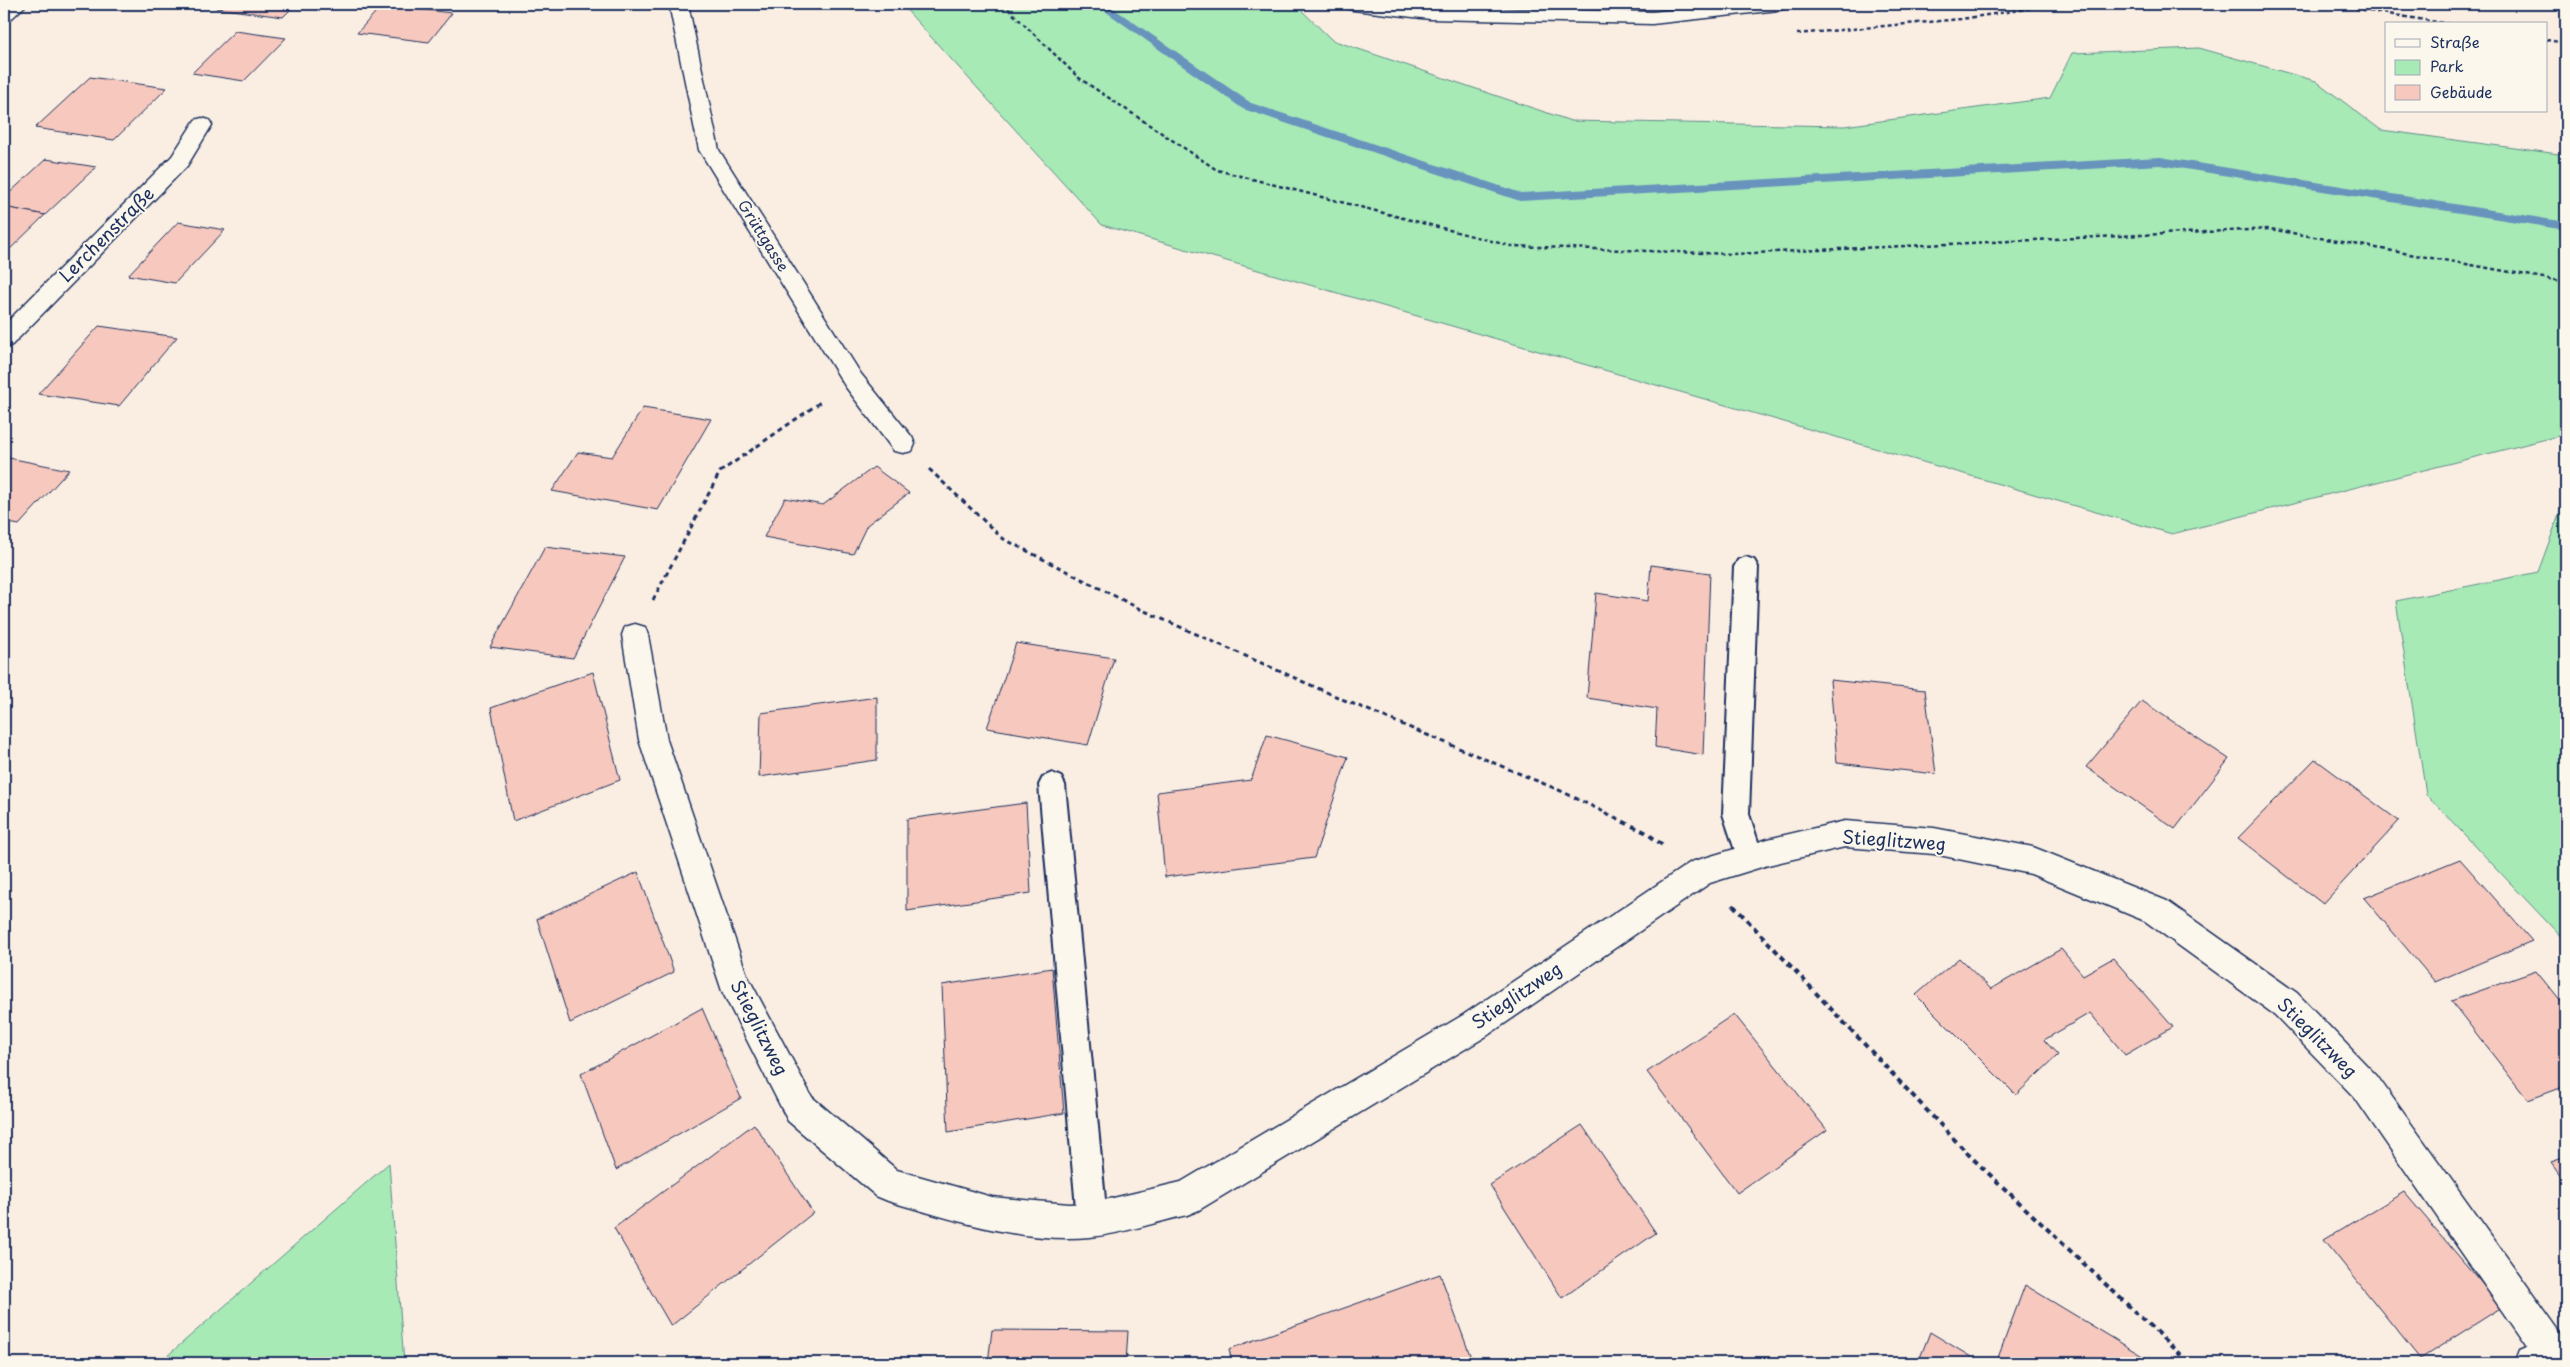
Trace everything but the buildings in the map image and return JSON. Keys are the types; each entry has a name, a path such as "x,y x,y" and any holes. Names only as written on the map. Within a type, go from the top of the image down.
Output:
{"street":[{"path":"4,15 17,4"},
{"name":"Grüttgasse","path":"678,4 709,150 854,380 903,444"},
{"path":"1353,4 1430,13 1652,18 1779,4"},
{"name":"Lerchenstraße","path":"4,339 180,161 202,125"},
{"name":"Stieglitzweg","path":"634,634 653,740 733,980 800,1109 888,1184 992,1214 1069,1221 1092,1220 1187,1198 1474,1026 1702,872 1750,857 1845,834 1934,841 2033,861 2156,912 2286,1004 2366,1087 2551,1355"}],"lane":[{"path":"1746,567 1736,814 1750,857"},
{"path":"1052,785 1092,1220"}],"path":[{"path":"1003,4 1079,78 1217,170 1511,246 1733,254 2270,229 2566,282"},
{"path":"2328,4 2437,22"},
{"path":"2548,40 2566,43"},
{"path":"634,634 720,472 854,380"},
{"path":"903,444 1002,538 1140,609 1351,703 1560,791 1645,832 1702,872 1969,1155 2189,1363"}],"green space":[{"path":"901,4 1295,4 1332,40 1571,121 1844,126 2050,98 2072,53 2199,48 2316,81 2381,130 2566,155 2566,434 2172,534 1102,225"},
{"path":"2566,496 2566,942 2426,794 2396,601 2538,572"},
{"path":"389,1163 404,1363 159,1363"}],"waterway":[{"path":"1100,4 1247,106 1520,197 2160,161 2566,226"}]}
